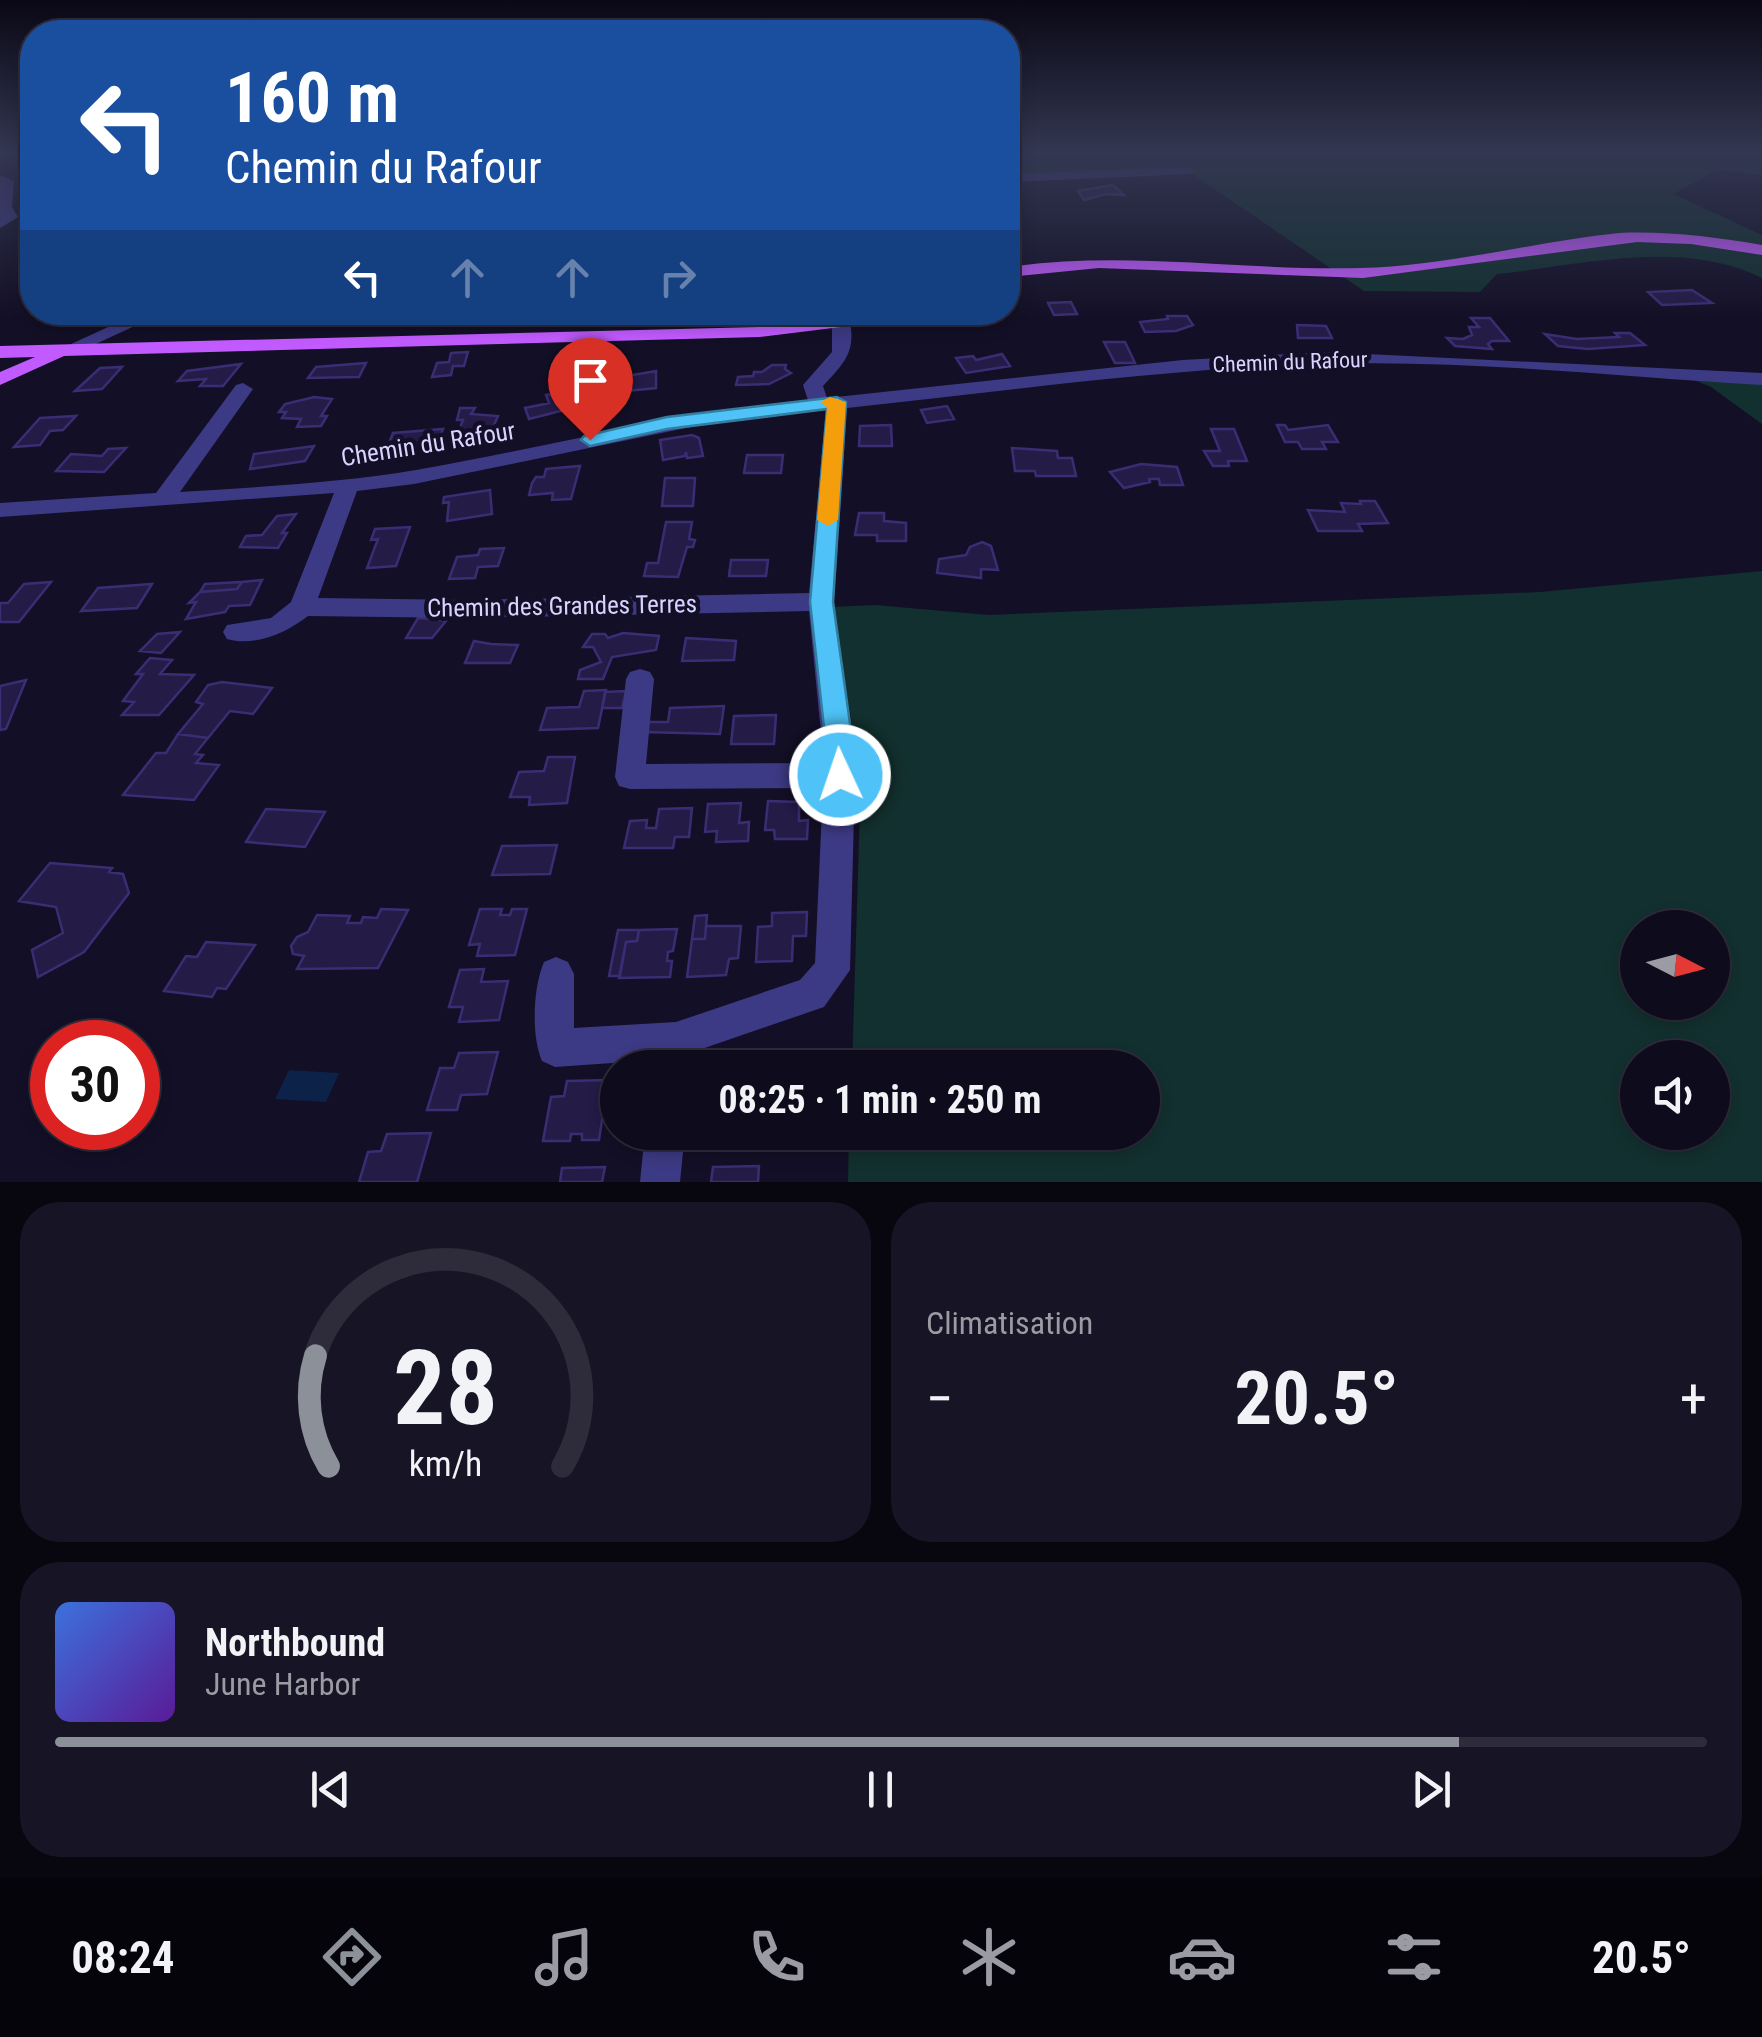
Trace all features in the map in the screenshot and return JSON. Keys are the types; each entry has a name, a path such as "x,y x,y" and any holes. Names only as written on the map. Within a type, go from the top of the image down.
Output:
{"main road":[{"path":"1020,271 1118,260 1319,274 1368,273 1640,237 1699,240 1762,250"},
{"path":"0,352 67,350 130,354 272,344 760,332 817,325"},
{"path":"0,379 67,350"}],"street":[{"path":"67,350 126,325"},
{"path":"683,1050 810,994 832,970 840,745 821,602 828,402 812,385 839,361 843,351 841,325"},
{"name":"Chemin du Rafour","path":"0,510 348,485 526,456 667,423 828,402 1183,366 1324,358 1762,380"},
{"path":"162,501 244,388"},
{"path":"302,608 348,485"},
{"name":"Chemin des Grandes Terres","path":"236,632 278,626 302,608 821,602"},
{"path":"640,679 630,776 840,775"},
{"path":"556,974 555,1048 600,1050"},
{"path":"660,1182 663,1150"}],"green space":[{"path":"1244,209 1706,209 1762,235 1762,278 1699,259 1631,258 1497,274 1480,292 1364,291"},
{"path":"1677,373 1762,382 1762,424 1711,387"},
{"path":"1762,571 1762,1182 848,1182 849,1150 1160,1150 1160,1050 853,1050 861,776 832,607 875,605 989,615 1540,592"}],"water":[{"path":"289,1070 339,1073 326,1102 275,1099"}],"building":[{"path":"1692,290 1712,303 1662,305 1648,292"},
{"path":"1071,302 1077,314 1054,315 1048,303"},
{"path":"1167,316 1187,316 1193,325 1176,331 1145,332 1140,322 1168,319"},
{"path":"1471,318 1490,318 1509,341 1492,341 1488,344 1492,349 1455,346 1447,338 1463,339 1472,335 1469,327 1479,327"},
{"path":"1297,325 1326,326 1332,338 1298,338"},
{"path":"1615,333 1630,333 1645,345 1588,349 1558,346 1545,334 1577,339 1619,337"},
{"path":"1104,342 1125,342 1135,363 1115,363"},
{"path":"468,352 464,366 453,366 451,375 432,377 437,363 449,362 451,353"},
{"path":"1002,354 1010,366 966,373 956,358 973,356 976,360"},
{"path":"366,363 359,377 308,378 316,367"},
{"path":"241,364 223,386 200,386 206,379 178,381 187,371"},
{"path":"772,365 786,365 791,373 769,384 736,385 738,377 753,376"},
{"path":"122,367 102,389 75,391 100,368"},
{"path":"656,371 656,388 606,393 608,375 616,374 616,378"},
{"path":"568,391 572,408 529,419 525,408 549,403 546,395"},
{"path":"314,397 332,399 321,416 327,416 321,426 297,427 301,419 282,418 286,412 279,412 285,404"},
{"path":"947,406 954,419 927,423 921,410"},
{"path":"460,408 475,408 471,414 498,416 487,441 474,441 477,435 457,435 463,420 457,420"},
{"path":"76,416 63,430 50,431 40,445 14,447 40,418"},
{"path":"891,425 892,446 859,446 860,426"},
{"path":"1277,425 1285,425 1288,430 1328,425 1338,442 1322,442 1326,449 1302,449 1298,442 1285,442"},
{"path":"443,429 439,439 428,440 425,445 387,448 393,433"},
{"path":"1211,429 1234,429 1247,461 1213,466 1204,451 1220,451"},
{"path":"692,435 699,438 703,456 687,458 686,452 685,456 663,460 660,440"},
{"path":"314,446 305,461 250,469 254,454"},
{"path":"126,448 104,472 56,471 71,454 102,456 108,449"},
{"path":"1012,448 1057,451 1058,458 1072,458 1076,476 1036,476 1035,471 1015,471"},
{"path":"747,455 783,455 781,473 744,473"},
{"path":"1141,464 1177,467 1183,485 1160,485 1159,479 1149,479 1150,482 1124,488 1110,472"},
{"path":"580,466 571,499 552,500 553,493 529,495 532,483 536,477 544,477 546,469"},
{"path":"665,478 695,478 693,506 662,506"},
{"path":"490,490 492,514 447,521 449,502 443,503 444,497"},
{"path":"1360,501 1375,501 1388,523 1358,524 1362,531 1318,531 1308,510 1345,512 1341,503 1361,504"},
{"path":"859,513 884,513 884,521 906,523 906,541 877,541 877,535 855,535"},
{"path":"296,514 282,533 287,533 278,548 240,547 246,536 262,535 277,516"},
{"path":"666,522 692,522 689,539 695,540 693,547 687,547 678,577 644,576 647,563 658,563"},
{"path":"410,527 396,566 367,568 378,539 371,540 375,529"},
{"path":"982,542 991,546 998,570 981,569 981,578 937,573 939,559 966,555 970,547"},
{"path":"504,548 498,566 478,567 475,578 449,579 457,557 478,555 480,549"},
{"path":"731,560 768,560 766,576 729,576"},
{"path":"262,580 250,605 229,606 225,612 186,619 196,602 189,603 200,592 237,589 242,582"},
{"path":"51,582 19,622 0,622 0,603 8,603 24,584"},
{"path":"242,582 237,589 200,592 205,584"},
{"path":"152,584 137,608 81,611 98,588"},
{"path":"418,618 446,621 432,638 406,638"},
{"path":"180,632 161,653 140,651 157,634"},
{"path":"623,633 659,636 656,650 612,657 603,679 578,679 580,670 601,662 593,647 583,647 592,634 605,634 608,638"},
{"path":"686,638 736,641 734,660 682,661"},
{"path":"474,641 518,645 510,663 465,663"},
{"path":"150,658 172,660 160,674 194,675 159,715 122,715 134,702 123,701 143,674 136,674"},
{"path":"26,680 6,729 0,730 0,686"},
{"path":"222,682 272,688 253,714 230,711 208,738 178,734 203,704 196,702 208,685"},
{"path":"606,690 598,728 540,730 547,708 579,707 584,691"},
{"path":"626,691 622,708 602,708 605,692"},
{"path":"724,706 720,734 643,732 645,722 668,722 670,708"},
{"path":"776,715 774,744 731,744 734,716"},
{"path":"178,734 208,738 195,754 203,755 196,763 219,765 194,800 123,795 156,753 166,753"},
{"path":"548,757 575,757 567,803 529,805 530,797 510,797 519,772 544,771"},
{"path":"768,801 799,802 799,821 808,820 807,839 775,839 774,830 765,830"},
{"path":"741,803 739,823 749,822 748,841 716,842 717,831 705,832 708,804"},
{"path":"692,808 689,837 675,837 673,848 624,848 630,821 647,820 646,828 656,828 659,809"},
{"path":"266,809 325,812 305,847 246,842"},
{"path":"557,845 550,874 492,875 502,846"},
{"path":"50,863 112,868 109,872 123,874 129,893 84,952 38,977 32,950 63,933 56,907 19,901"},
{"path":"381,909 408,910 378,968 297,969 304,956 293,954 291,946 297,937 308,932 317,915 350,916 347,923 361,923 363,917 377,918"},
{"path":"480,909 502,909 500,915 510,915 512,909 527,909 515,955 477,956 480,944 469,945"},
{"path":"807,912 806,936 793,936 792,961 756,962 758,927 772,926 772,913"},
{"path":"707,915 705,939 692,939 695,916"},
{"path":"706,926 741,926 738,958 729,959 726,975 687,977 692,939 705,939"},
{"path":"677,929 673,951 668,952 667,961 672,961 670,977 619,978 626,942 637,941 639,930"},
{"path":"618,930 639,930 637,941 626,942 620,976 609,976"},
{"path":"206,942 255,945 226,989 217,988 212,997 164,991 186,956 197,957"},
{"path":"484,969 481,982 508,981 499,1020 459,1022 463,1007 449,1007 460,970"},
{"path":"498,1052 487,1094 461,1095 457,1110 427,1110 440,1068 454,1068 459,1053"},
{"path":"600,1080 599,1140 582,1140 582,1134 571,1134 570,1141 543,1141 551,1097 564,1096 567,1081"},
{"path":"431,1133 417,1182 359,1182 368,1152 381,1151 387,1134"},
{"path":"759,1166 758,1182 711,1182 713,1167"},
{"path":"605,1167 602,1182 560,1182 562,1168"}],"slow traffic":[{"path":"828,520 837,402 830,402"}],"route":[{"path":"590,440 667,423 837,402 821,602 840,745 840,775"}]}
